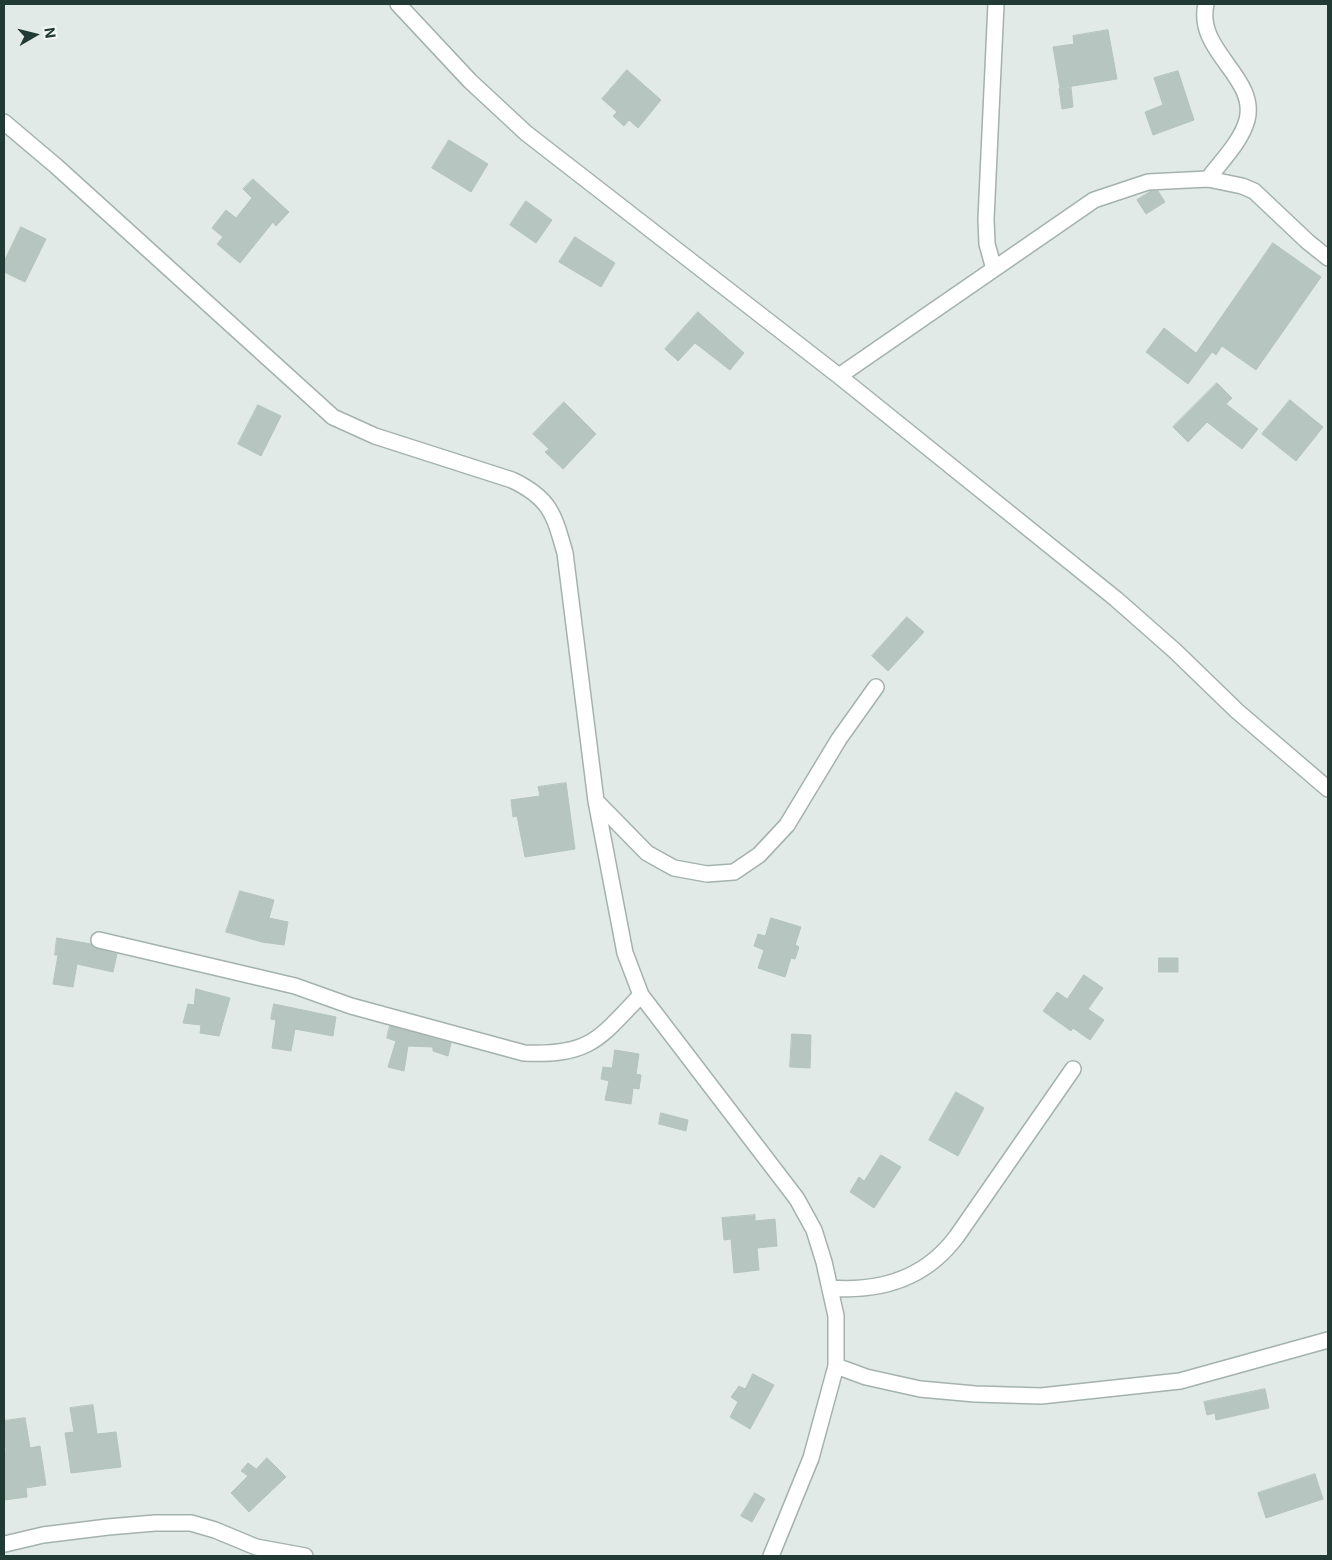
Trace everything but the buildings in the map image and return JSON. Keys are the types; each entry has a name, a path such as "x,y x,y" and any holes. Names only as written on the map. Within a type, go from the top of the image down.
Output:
{"street":[{"path":"398,4 470,81 526,133 839,376 1116,599 1237,711 1328,788"},
{"path":"994,268 987,244 986,219 996,4"},
{"path":"1206,4 1204,16 1207,33 1242,87 1247,101 1247,119 1240,136 1208,178"},
{"path":"4,122 56,166 333,418 375,436 512,480 532,490 543,501 556,520 565,553 596,801 626,953 641,995 797,1199 814,1230 836,1316 836,1366 811,1458 771,1556"},
{"path":"839,376 1094,200 1148,182 1208,178 1242,186 1254,191 1308,242 1328,258"},
{"path":"596,801 647,853 674,868 707,874 734,872 759,855 786,825 839,739 876,687"},
{"path":"99,940 295,986 351,1006 524,1053 550,1054 578,1050 597,1039 641,995"},
{"path":"830,1288 844,1289 906,1279 934,1261 957,1236 1073,1069"},
{"path":"836,1366 866,1377 920,1389 975,1394 1041,1396 1180,1381 1328,1340"},
{"path":"5,1544 43,1535 108,1527 155,1523 191,1523 215,1530 256,1547 305,1556"}]}
